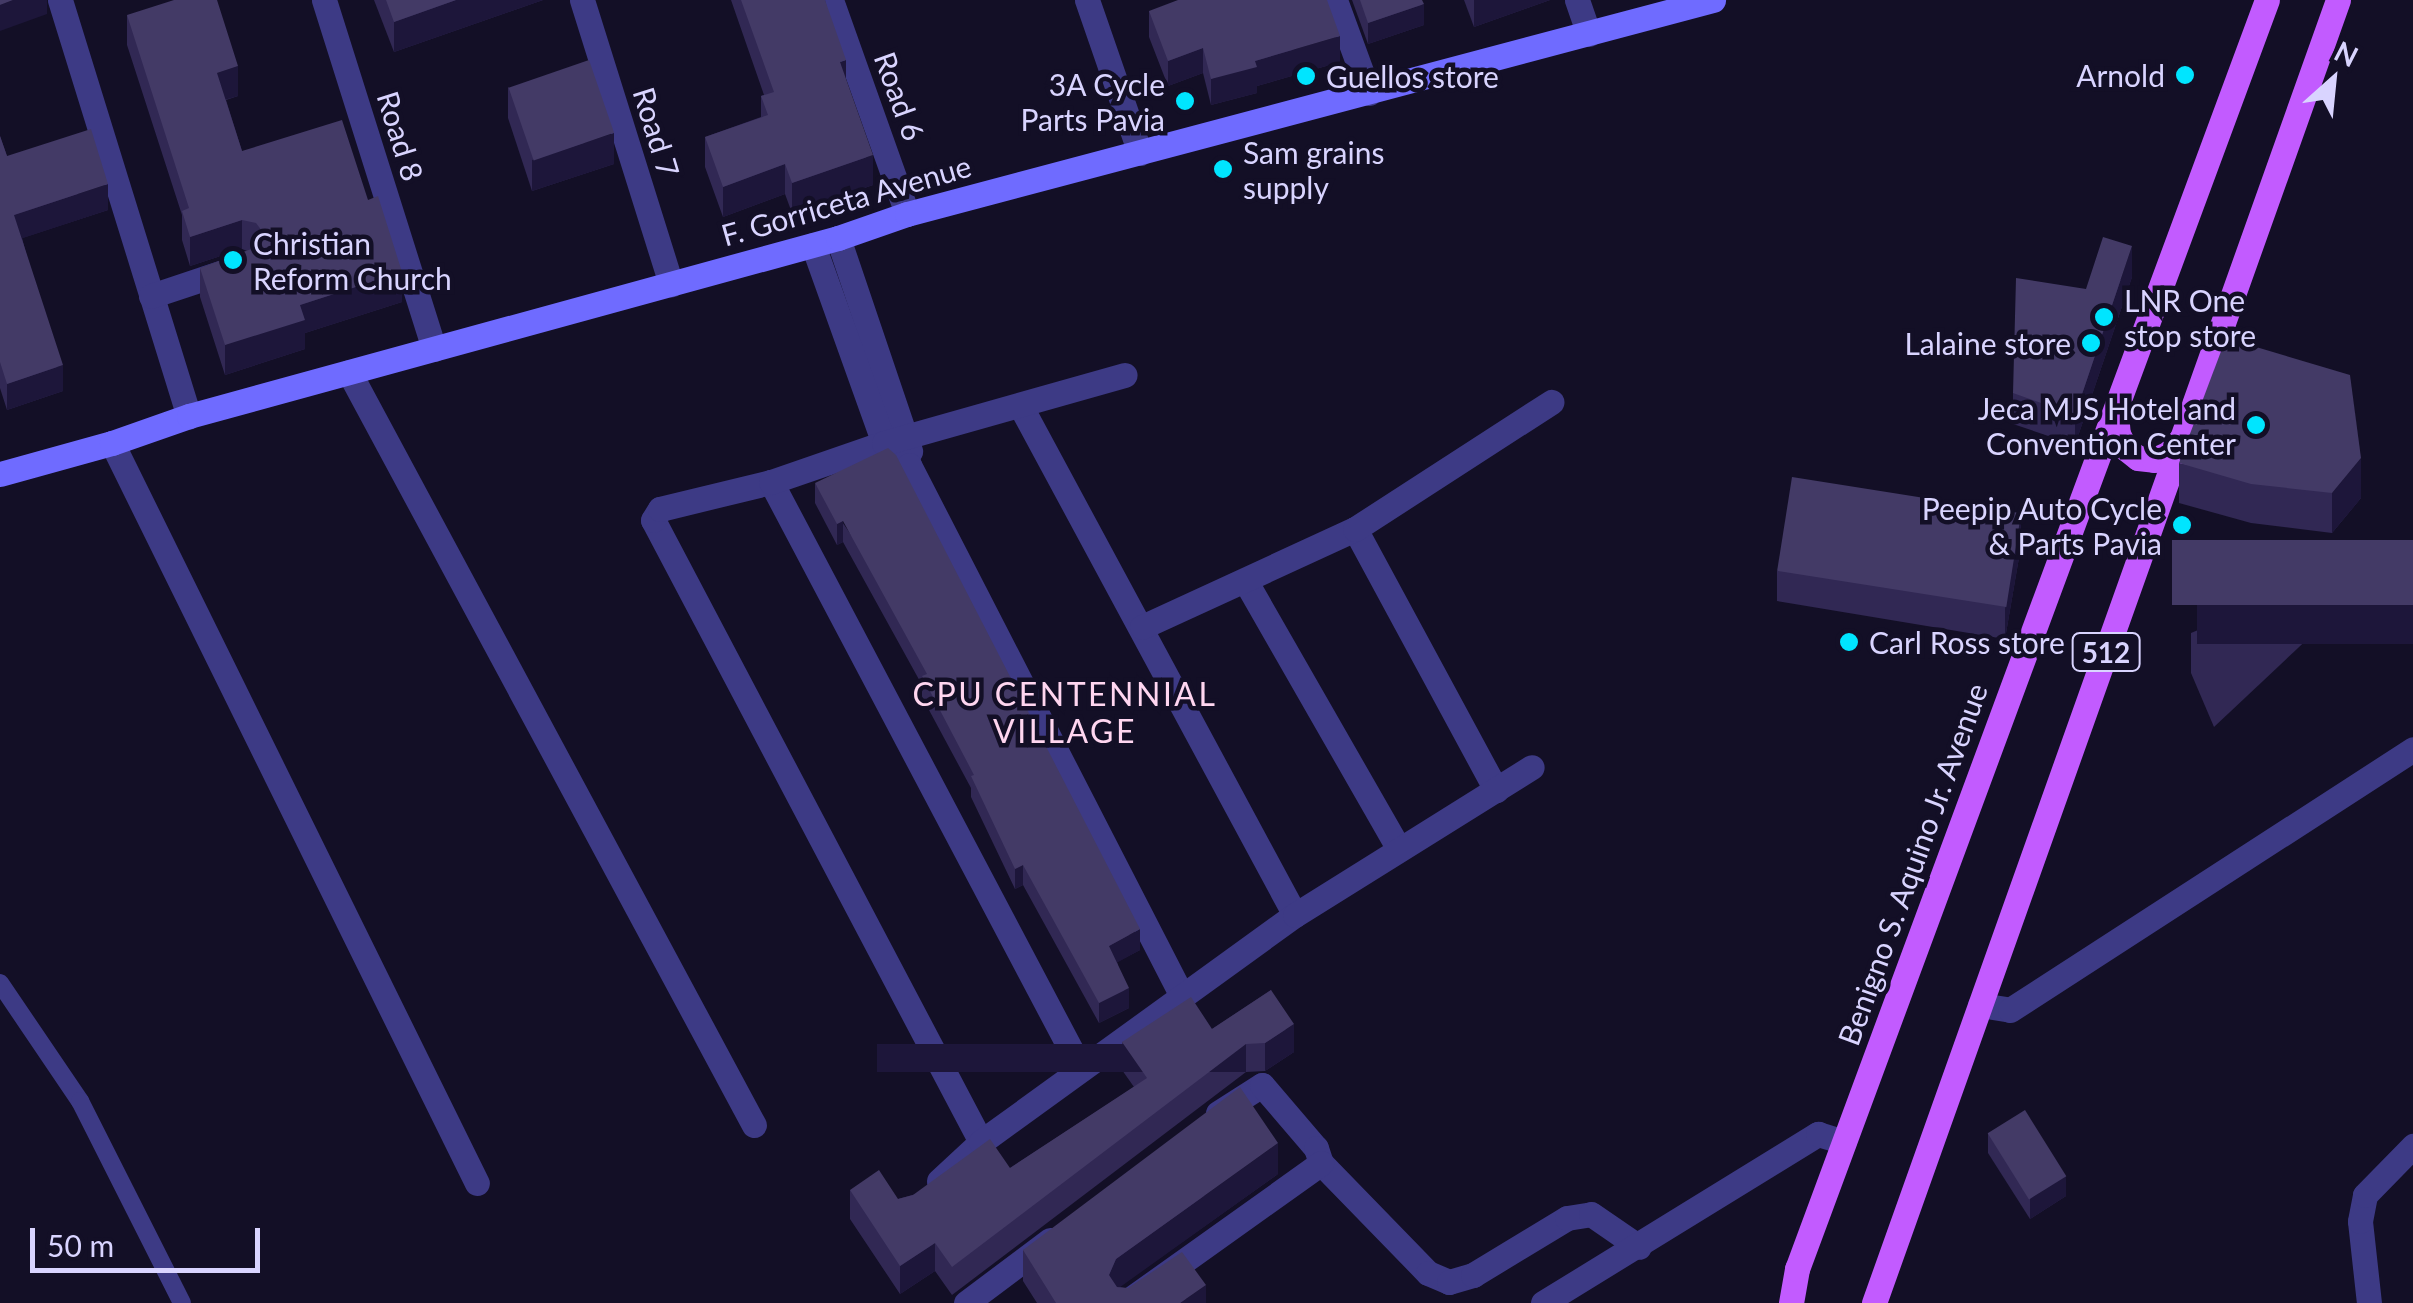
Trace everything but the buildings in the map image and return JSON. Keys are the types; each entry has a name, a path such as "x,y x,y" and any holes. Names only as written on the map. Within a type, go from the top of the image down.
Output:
{"main road":[{"name":"F. Gorriceta Avenue","path":"0,474 112,443 189,416 825,241 907,214 1713,0"},
{"name":"Benigno S. Aquino Jr. Avenue","path":"1791,1303 1797,1269 2267,0"},
{"name":"512","path":"1874,1303 2338,0"},
{"path":"2116,408 2118,434 2125,448 2138,458 2154,460 2168,454 2182,437"}],"street":[{"path":"60,0 189,416"},
{"name":"Road 8","path":"324,0 434,349"},
{"name":"Road 7","path":"582,0 671,284"},
{"name":"Road 6","path":"831,0 907,214"},
{"path":"1087,0 1140,153"},
{"path":"1335,0 1369,93"},
{"path":"1577,0 1589,34"},
{"path":"825,241 896,440 1182,996"},
{"path":"152,296 246,264"},
{"path":"349,372 754,1124"},
{"path":"981,1142 653,520 660,510 771,482 896,440 1125,376"},
{"path":"1142,628 1355,529 1550,402"},
{"path":"1020,405 1294,915"},
{"path":"112,443 477,1183"},
{"path":"771,482 1082,1069"},
{"path":"1355,529 1496,790"},
{"path":"1246,582 1398,850"},
{"path":"1980,1005 2010,1010 2413,750"},
{"path":"924,1194 981,1142 1294,915 1532,768"},
{"path":"1195,1130 1262,1084 1316,1148 1322,1163 1428,1273 1448,1282 1473,1276 1567,1218 1591,1214 1639,1246"},
{"path":"1543,1303 1818,1134 1844,1142"},
{"path":"2369,1303 2362,1267 2360,1220 2365,1195 2413,1146"},
{"path":"1125,1303 1322,1163"},
{"path":"966,1303 1073,1222"}],"lane":[{"path":"0,983 80,1100 182,1303"}],"place":[{"name":"Arnold","path":"2185,75"},
{"name":"Guellos store","path":"1306,76"},
{"name":"3A Cycle Parts Pavia","path":"1185,101"},
{"name":"Sam grains supply","path":"1223,169"},
{"name":"Christian Reform Church","path":"233,260"},
{"name":"LNR One stop store","path":"2104,317"},
{"name":"Lalaine store","path":"2091,343"},
{"name":"Jeca MJS Hotel and Convention Center","path":"2256,425"},
{"name":"Peepip Auto Cycle & Parts Pavia","path":"2182,525"},
{"name":"Carl Ross store","path":"1849,642"}],"district":[{"name":"CPU CENTENNIAL VILLAGE","path":"1065,714"}]}
